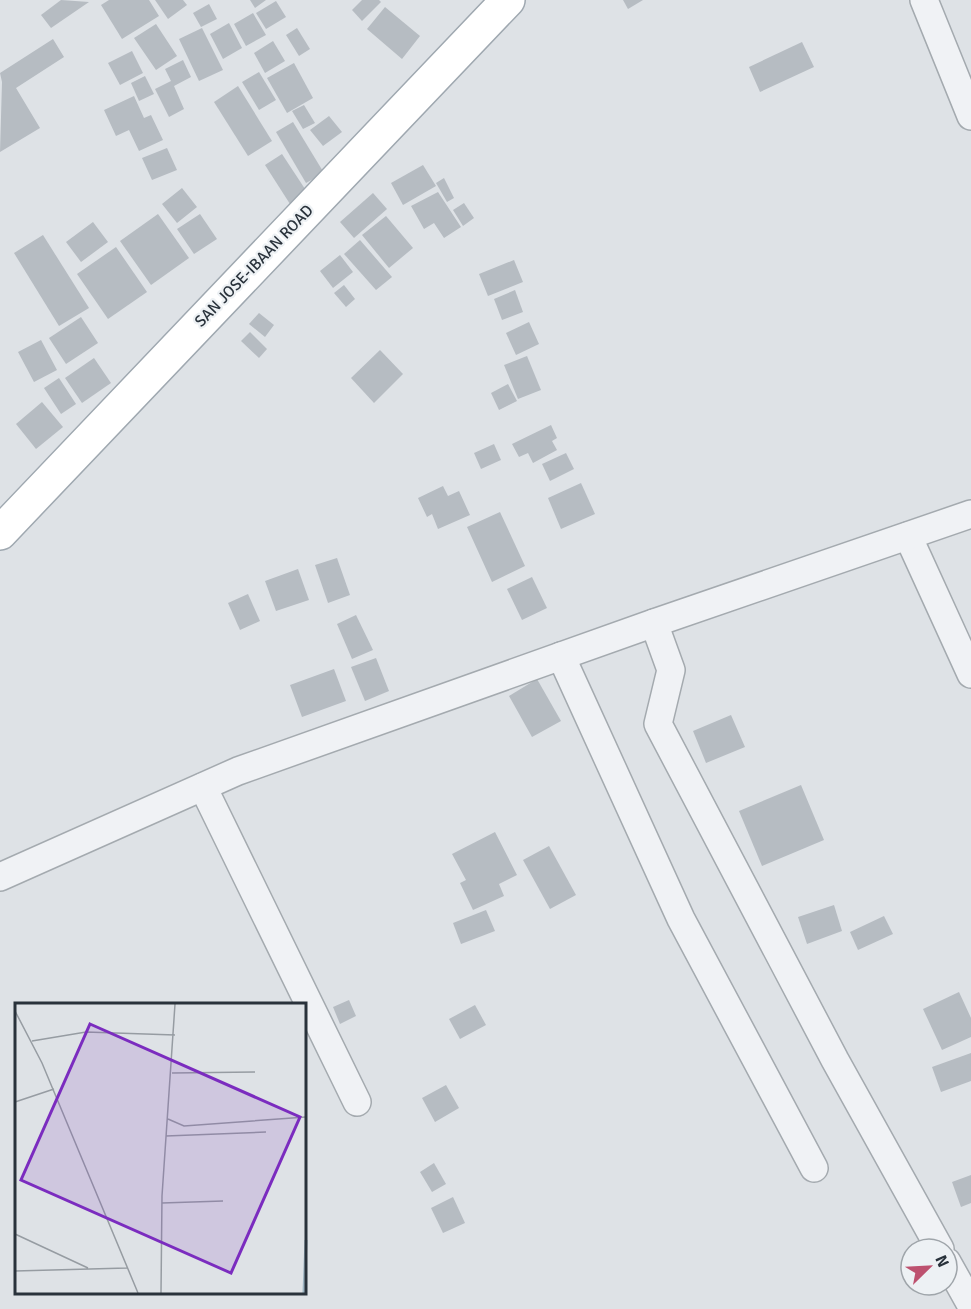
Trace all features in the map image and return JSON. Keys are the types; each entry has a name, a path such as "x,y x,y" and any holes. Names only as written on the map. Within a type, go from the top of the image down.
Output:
{"main road":[{"name":"SAN JOSE-IBAAN ROAD","path":"0,533 508,0"}],"street":[{"path":"924,0 971,116"},
{"path":"0,877 238,771 654,623 971,514"},
{"path":"908,536 971,674"},
{"path":"654,623 671,670 658,724 829,1050 933,1237"},
{"path":"561,656 681,919 814,1168"},
{"path":"202,787 357,1102"},
{"path":"959,1284 971,1305"}],"building":[{"path":"61,0 89,2 51,28 41,15"},
{"path":"109,0 149,0 159,16 122,39 101,5"},
{"path":"155,0 183,0 187,5 168,19"},
{"path":"250,0 266,0 255,8"},
{"path":"362,0 381,2 362,21 352,10"},
{"path":"623,0 643,0 628,9"},
{"path":"276,1 286,17 266,29 256,13"},
{"path":"209,4 217,19 201,27 193,13"},
{"path":"385,7 420,36 402,59 367,29"},
{"path":"253,13 266,35 246,46 234,24"},
{"path":"229,23 242,48 223,59 210,34"},
{"path":"156,24 177,56 156,70 134,38"},
{"path":"202,28 223,70 199,81 179,39"},
{"path":"297,28 310,49 299,56 286,35"},
{"path":"53,39 64,57 16,88 40,128 0,152 2,82 0,73"},
{"path":"273,41 285,61 265,73 254,53"},
{"path":"802,42 814,67 760,92 749,67"},
{"path":"132,51 143,73 120,85 108,63"},
{"path":"183,60 191,77 174,86 184,109 169,117 155,89 171,81 165,69"},
{"path":"294,63 313,98 287,113 267,78"},
{"path":"259,72 276,100 259,110 242,82"},
{"path":"145,76 154,94 139,101 131,83"},
{"path":"238,86 272,141 248,156 214,102"},
{"path":"134,96 144,118 151,115 163,140 139,151 129,130 116,136 104,110"},
{"path":"304,105 315,123 303,129 292,111"},
{"path":"329,116 342,132 323,146 310,130"},
{"path":"293,122 324,173 306,183 276,132"},
{"path":"167,148 177,170 152,180 142,158"},
{"path":"282,154 307,192 290,204 265,165"},
{"path":"423,165 436,186 403,205 391,183"},
{"path":"444,178 454,198 447,202 436,183"},
{"path":"182,188 197,207 177,223 162,204"},
{"path":"438,192 461,227 444,238 434,223 424,229 411,206"},
{"path":"373,193 387,209 354,238 340,222"},
{"path":"464,203 474,218 463,226 453,210"},
{"path":"158,214 189,258 151,285 120,241"},
{"path":"200,214 217,239 194,254 177,229"},
{"path":"386,216 413,248 389,268 362,235"},
{"path":"93,222 108,242 81,262 66,242"},
{"path":"43,235 89,308 59,326 14,253"},
{"path":"360,240 392,277 376,290 344,254"},
{"path":"116,247 147,292 108,319 77,274"},
{"path":"340,255 353,272 333,288 320,271"},
{"path":"514,260 523,282 488,296 479,274"},
{"path":"344,285 355,299 346,307 334,293"},
{"path":"515,290 523,312 502,320 494,299"},
{"path":"259,313 274,325 265,337 249,324"},
{"path":"81,317 98,343 66,364 49,338"},
{"path":"529,322 539,344 516,355 506,333"},
{"path":"250,332 267,349 259,358 241,341"},
{"path":"41,340 57,370 34,382 18,352"},
{"path":"380,350 403,374 374,403 351,378"},
{"path":"527,356 541,390 518,399 504,365"},
{"path":"94,358 111,383 82,403 65,378"},
{"path":"59,378 76,404 61,414 44,388"},
{"path":"508,384 517,401 499,410 491,393"},
{"path":"42,402 63,427 36,449 16,424"},
{"path":"551,425 557,438 552,441 557,450 533,463 528,453 519,457 512,444"},
{"path":"494,444 501,460 481,469 474,453"},
{"path":"566,453 574,469 550,481 542,464"},
{"path":"581,483 595,514 561,529 548,498"},
{"path":"443,486 448,496 459,491 470,515 438,529 432,514 427,517 418,498"},
{"path":"500,512 525,566 492,582 467,527"},
{"path":"337,558 350,595 328,603 315,565"},
{"path":"298,569 309,600 276,611 265,581"},
{"path":"532,577 547,608 522,620 507,589"},
{"path":"248,594 260,621 240,630 228,603"},
{"path":"356,615 373,650 352,659 337,624"},
{"path":"376,658 389,691 365,701 351,667"},
{"path":"334,669 346,701 302,717 290,685"},
{"path":"537,679 561,721 532,737 509,696"},
{"path":"731,715 745,747 706,763 693,731"},
{"path":"801,785 824,840 762,866 739,811"},
{"path":"495,832 517,875 499,884 504,896 473,910 460,883 466,880 452,854"},
{"path":"549,846 576,895 550,909 523,860"},
{"path":"834,905 842,931 807,944 798,917"},
{"path":"486,910 495,931 461,944 453,923"},
{"path":"884,916 893,934 858,950 850,932"},
{"path":"959,992 971,1018 971,1037 942,1050 923,1009"},
{"path":"349,1000 356,1016 340,1024 333,1007"},
{"path":"475,1005 486,1025 460,1039 449,1019"},
{"path":"971,1053 971,1081 941,1092 932,1067"},
{"path":"446,1085 459,1108 435,1122 422,1098"},
{"path":"434,1163 446,1184 432,1192 420,1172"},
{"path":"971,1175 971,1203 961,1207 952,1182"},
{"path":"453,1197 465,1223 443,1233 431,1208"}]}
